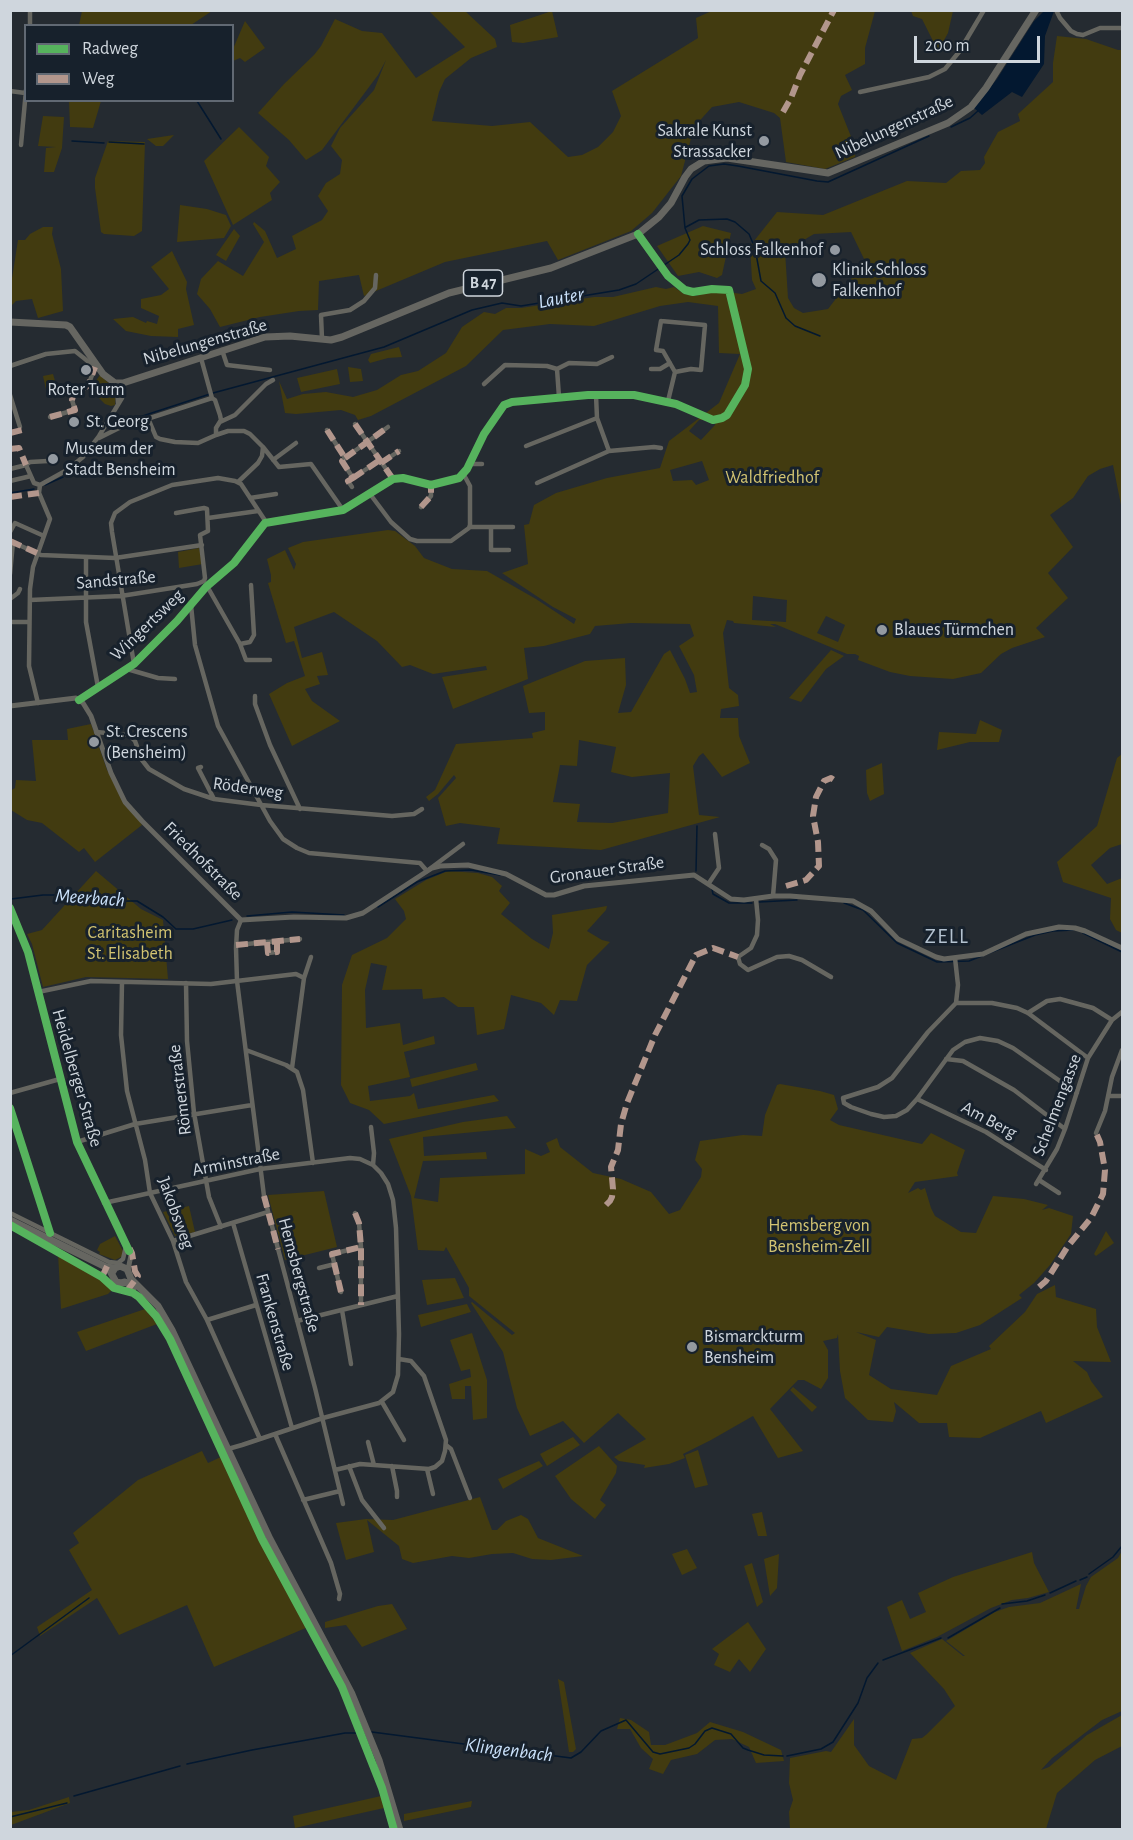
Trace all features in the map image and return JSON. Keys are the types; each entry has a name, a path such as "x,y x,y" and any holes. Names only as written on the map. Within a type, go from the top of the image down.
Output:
{"main road":[{"name":"Nibelungenstraße","path":"119,383 258,339 275,336 331,340 357,332 449,292 551,268 638,234 659,217 671,203 691,169 704,161 727,158 828,173 948,123 971,107 986,88 1036,10"},
{"path":"10,322 66,325 76,335 102,374 119,383"},
{"path":"10,1220 113,1268 128,1272 131,1279 154,1300 177,1340 224,1450 343,1677 367,1730 400,1830"},
{"path":"113,1268 112,1278 116,1282 125,1282 144,1295 163,1315"},
{"name":"Heidelberger Straße","path":"125,1282 128,1272"}],"street":[{"path":"860,92 929,77 945,69 959,52 984,10"},
{"path":"1058,10 1058,15 1065,25 1071,32 1077,34 1100,28 1122,28"},
{"path":"21,145 24,102"},
{"path":"134,664 121,596 111,523 115,513 125,504 177,484 213,478 238,482 266,522 344,510 393,479 403,478 431,485 454,480 464,475 484,434 504,405 518,400 633,395 668,401 713,420 722,418 730,411 745,385 748,369 729,290 712,289 693,292 675,284 638,234"},
{"path":"322,339 321,315 350,310 364,301 375,288 376,275"},
{"path":"668,401 675,372 663,351 656,350 660,322 705,325 701,370 675,372"},
{"path":"222,350 227,365 270,370"},
{"path":"10,366 46,354 75,351 90,365 96,367 88,386 74,392 72,400 75,410 50,417"},
{"path":"200,357 211,396 217,405 220,422"},
{"path":"484,384 505,365 547,366 557,369 569,363 599,364 612,357"},
{"path":"651,369 660,369 670,363"},
{"path":"557,369 559,398"},
{"path":"218,435 216,428 220,422 235,415 266,384 273,380"},
{"path":"27,465 34,483 40,485 74,466 97,439 118,405 119,383"},
{"path":"10,395 20,427"},
{"path":"596,395 597,418 609,451"},
{"path":"97,439 119,428 211,396"},
{"path":"148,418 156,437 175,442 198,443 234,430 248,432 279,467 311,464 344,510"},
{"path":"526,446 597,418"},
{"path":"355,424 393,479"},
{"path":"353,477 342,461 388,427"},
{"path":"327,430 345,459"},
{"path":"273,460 296,443"},
{"path":"238,482 258,463 263,447"},
{"path":"537,483 609,451 661,448"},
{"path":"352,486 348,481 353,477 399,451"},
{"path":"10,469 27,465 30,462 48,460"},
{"path":"470,464 482,464"},
{"path":"464,475 470,486 470,527"},
{"path":"10,481 31,476"},
{"path":"38,703 30,670 31,574 50,519 39,493 40,485"},
{"path":"421,507 431,496 431,485"},
{"path":"250,498 276,494"},
{"path":"370,494 391,522 413,540 451,541 470,527 513,527"},
{"path":"176,513 206,508 208,531 200,535 205,584 240,644 246,660 270,660"},
{"path":"208,518 258,512"},
{"name":"Wingertsweg","path":"79,699 134,664 191,605 205,584 230,566 266,522"},
{"path":"10,532 15,523 44,536"},
{"path":"491,526 491,550 509,550"},
{"path":"10,574 12,542 37,553 115,558 202,545"},
{"path":"86,557 86,622 98,687"},
{"name":"Sandstraße","path":"30,600 121,596 205,584"},
{"path":"240,644 250,642 254,635 251,585"},
{"path":"10,599 20,589"},
{"path":"191,605 195,645 218,726 279,834 302,851 322,855 420,863 427,871"},
{"path":"10,622 30,622"},
{"path":"127,669 158,678 175,679"},
{"path":"255,696 255,704 270,745 300,809"},
{"path":"10,706 79,699"},
{"name":"Friedhofstraße","path":"79,699 86,706 111,773 125,802 241,920 294,917 339,920 363,913 463,844"},
{"name":"Röderweg","path":"96,732 129,735 135,741 142,760 149,769 184,789 214,799 392,816 414,814 422,809"},
{"path":"201,767 198,768 214,799"},
{"path":"709,883 719,868 715,834"},
{"path":"762,845 770,849 776,860 774,896"},
{"name":"Gronauer Straße","path":"427,871 440,866 480,867 506,874 538,893 549,896 584,886 694,875 731,899 744,900 774,896 853,901 871,911 898,939 936,957 955,961 983,954 1026,934 1059,927 1085,931 1122,948"},
{"path":"756,899 757,935 751,948 738,957 740,964 748,970 777,957 789,956 802,960 831,977"},
{"name":"Heidelberger Straße","path":"10,908 28,952 77,1142 104,1203 129,1251 131,1258 128,1272"},
{"name":"Hemsbergstraße","path":"241,920 237,930 236,945 237,981 260,1169 268,1212 323,1418 343,1504"},
{"path":"236,945 300,939"},
{"path":"267,942 268,952 278,952 277,941"},
{"path":"311,957 304,978 294,1070 303,1090 313,1163"},
{"path":"955,961 958,985 956,1003 928,1032 892,1078 878,1087 843,1098 844,1103 884,1117 896,1116 907,1110 917,1099 953,1050 973,1039 988,1038 1013,1048 1077,1093"},
{"path":"38,992 82,981 221,984 296,974 304,978"},
{"name":"Jakobsweg","path":"122,982 121,1035 127,1091 145,1160 150,1193 173,1241 186,1282 207,1320 260,1439"},
{"name":"Römerstraße","path":"186,983 187,1041 194,1113 209,1197 221,1227"},
{"path":"1028,1013 1047,1001 1060,999 1093,1008 1112,1020"},
{"path":"956,1003 999,1004 1028,1013 1088,1058"},
{"name":"Schelmengasse","path":"1059,1193 1038,1182 1065,1129 1088,1058 1112,1020 1122,1012"},
{"path":"246,1050 294,1070"},
{"path":"1096,1133 1122,1050"},
{"path":"946,1059 963,1061 1014,1090 1065,1129"},
{"path":"10,1093 60,1078"},
{"path":"1108,1096 1122,1096"},
{"name":"Am Berg","path":"917,1099 986,1132 1046,1170"},
{"path":"77,1142 135,1124 252,1105"},
{"path":"10,1108 50,1233"},
{"path":"224,1450 323,1418 382,1402 395,1387 399,1359 395,1211 388,1184 373,1165 371,1127"},
{"name":"Arminstraße","path":"104,1203 260,1169 355,1158 373,1165"},
{"path":"173,1241 268,1212"},
{"path":"10,1213 98,1258 114,1263 121,1261 124,1257 126,1244"},
{"path":"355,1213 359,1223 361,1247 361,1305"},
{"name":"Frankenstraße","path":"233,1223 292,1428"},
{"path":"341,1292 332,1254 361,1247"},
{"path":"113,1268 126,1261 129,1251"},
{"path":"319,1268 335,1264"},
{"path":"297,1321 398,1296"},
{"path":"207,1320 256,1305"},
{"path":"342,1310 351,1364"},
{"path":"335,1470 360,1464 427,1469 435,1467 442,1461 446,1445 424,1376 411,1361 399,1359"},
{"path":"382,1402 404,1440"},
{"path":"275,1434 331,1563 340,1594 339,1599"},
{"path":"368,1442 374,1465"},
{"path":"446,1445 451,1449 470,1498"},
{"path":"350,1466 362,1500 384,1528"},
{"path":"392,1466 398,1491 397,1497"},
{"path":"427,1469 433,1494"},
{"path":"303,1500 340,1491"}],"green space":[{"path":"82,10 212,11 192,24 79,24"},
{"path":"714,10 875,11 865,48 865,64 845,75 852,90 841,96 838,104 856,149 855,157 825,169 786,162 780,118 774,113 739,102 712,107 694,127 681,176 652,213 631,231 558,260 547,241 445,262 364,296 359,275 319,281 318,310 260,317 220,327 210,309 197,294 201,279 218,261 243,276 264,242 254,222 265,231 277,258 296,249 292,236 322,220 328,211 318,196 326,183 340,174 342,160 331,146 340,128 374,90 386,60 378,75 322,150 306,160 289,140 258,113 314,55 335,19 362,31 382,33 416,78 465,47 429,11 465,11 495,39 497,47 471,58 445,79 439,92 432,121 492,126 530,122 568,157 582,155 598,147 613,132 621,116 612,91 698,38 696,18"},
{"path":"552,11 558,37 523,43 512,42 510,25"},
{"path":"911,11 953,11 948,33 938,51 922,19 913,16"},
{"path":"245,21 265,48 245,62 240,58 234,61 234,47"},
{"name":"Waldfriedhof","path":"1057,36 1086,39 1122,50 1122,510 1113,465 1088,476 1073,498 1050,515 1073,547 1048,573 1068,598 1036,628 1045,637 1001,654 981,673 953,679 890,672 858,660 859,656 855,654 847,654 775,624 770,624 776,627 734,623 727,620 723,633 729,688 738,695 739,706 721,709 720,718 738,718 739,736 750,763 722,777 703,753 693,766 699,815 720,817 601,850 497,844 500,828 460,823 446,826 438,798 456,778 454,775 438,794 429,801 426,797 435,790 456,744 533,738 532,733 545,730 545,712 529,713 523,686 585,661 625,658 626,685 618,713 631,712 664,654 670,650 690,693 697,692 694,675 679,646 694,636 690,624 631,623 595,626 590,634 544,646 524,648 528,679 453,709 442,677 487,670 486,666 433,674 410,665 402,667 377,641 334,612 294,627 302,658 322,652 328,675 317,676 320,684 305,689 312,701 340,721 292,746 269,694 305,676 294,641 286,643 268,583 271,582 271,575 267,559 285,550 294,570 296,564 288,548 303,542 388,530 395,531 415,546 424,558 452,569 487,571 574,624 576,619 553,607 502,573 528,564 524,525 529,524 534,505 556,493 607,478 660,468 669,441 719,403 740,354 719,353 718,306 688,302 660,306 594,326 550,324 503,330 466,366 371,416 358,420 355,415 341,410 285,413 279,381 287,399 303,394 326,392 353,397 377,390 401,375 418,371 446,353 462,327 484,312 495,314 506,308 521,308 594,297 613,297 656,287 666,289 674,287 684,294 696,296 713,290 742,294 756,289 752,280 750,246 777,212 823,215 907,181 946,183 961,171 980,170 985,163 984,157 998,132 1020,121 1018,114 1053,82","holes":["851,232 865,261 828,309 803,313 794,308 788,298 785,251 814,234","699,420 716,420 715,425 701,440 689,431","702,461 709,480 696,485 692,480 673,481 670,470","753,596 787,600 786,622 752,620","826,616 845,625 838,642 817,633","579,740 616,747 611,772 632,777 670,773 668,813 612,823 577,822 580,804 553,802 560,765 577,766"]},
{"path":"69,102 101,102 93,128 70,127"},
{"path":"43,116 64,117 62,148 54,172 44,172 46,148 56,147 38,146"},
{"path":"239,127 269,157 266,166 280,182 270,193 272,200 233,225 204,161"},
{"path":"174,135 163,146 156,146 147,139"},
{"path":"108,141 145,142 142,231 134,236 101,232 95,178"},
{"path":"180,205 207,209 226,215 231,226 224,238 177,242"},
{"path":"703,226 731,233 722,275 717,278 699,272 678,276 657,246"},
{"path":"43,227 53,227 52,234 61,269 63,311 38,318 32,299 16,301 11,306 11,285 18,240 25,240 30,234"},
{"path":"234,229 240,236 226,261 216,255"},
{"path":"172,251 187,282 186,289 194,325 178,329 178,337 151,336 126,331 113,319 133,317 146,323 147,321 157,324 159,316 141,308 141,299 161,295 169,289 151,267"},
{"path":"399,347 402,357 370,363 368,360 371,354"},
{"path":"348,367 361,369 363,381 350,382"},
{"path":"337,369 340,384 301,392 297,378"},
{"path":"53,374 58,391 47,394 43,376"},
{"path":"100,375 116,390 115,405 105,404 90,389"},
{"path":"199,548 203,564 179,568 178,552"},
{"path":"831,650 844,656 826,669 801,702 789,698"},
{"path":"980,720 1002,730 999,742 970,742 937,750 939,732 976,734"},
{"path":"91,724 107,770 142,825 95,862 84,848 79,852 42,823 27,820 11,810 10,791 15,788 16,780 36,781 32,740 68,740 67,729"},
{"path":"1122,754 1122,844 1110,848 1091,865 1107,884 1122,878 1122,933 1116,930 1110,919 1111,898 1063,882 1057,862 1097,826 1117,758"},
{"path":"882,763 884,794 870,801 867,793 866,770"},
{"name":"Caritasheim St. Elisabeth","path":"96,871 141,909 163,920 168,979 86,977 43,987 32,944 27,934 42,930"},
{"path":"448,871 478,873 492,877 502,886 499,891 510,903 501,914 532,939 549,949 553,933 552,915 607,906 587,931 610,942 587,965 577,1001 560,1000 554,1015 541,1003 511,995 504,1029 477,1035 474,1007 458,1007 444,997 423,999 422,989 382,990 387,966 371,963 365,990 366,1028 400,1023 403,1045 434,1036 435,1044 404,1052 410,1077 368,1086 370,1101 410,1096 414,1093 418,1109 494,1095 499,1101 384,1124 369,1110 350,1103 341,1085 342,985 352,955 387,938 406,919 404,911 395,899 426,880"},
{"path":"476,1063 478,1070 412,1087 410,1079"},
{"name":"Hemsberg von Bensheim-Zell","path":"777,1085 834,1095 838,1109 830,1120 839,1125 922,1144 931,1133 965,1150 958,1176 915,1182 908,1193 918,1188 921,1190 925,1188 935,1216 961,1232 976,1233 993,1196 1024,1199 1048,1205 1042,1210 1049,1208 1073,1216 1071,1234 1050,1265 1034,1283 1019,1295 1022,1298 980,1325 956,1333 929,1334 887,1327 879,1337 856,1332 876,1340 869,1375 891,1389 937,1395 951,1366 991,1349 989,1346 1025,1312 1037,1294 1055,1285 1056,1297 1096,1309 1097,1327 1111,1362 1073,1361 1087,1372 1103,1397 1046,1423 1041,1411 980,1438 949,1437 947,1423 919,1423 894,1402 896,1411 893,1422 868,1420 845,1398 840,1371 838,1334 837,1338 823,1341 828,1350 828,1378 821,1389 804,1380 798,1380 770,1409 803,1451 778,1458 753,1416 683,1454 685,1458 669,1464 644,1468 645,1465 619,1461 614,1457 646,1439 618,1413 584,1443 563,1421 530,1436 517,1408 503,1352 471,1303 512,1335 515,1333 469,1296 469,1288 446,1247 444,1251 418,1250 411,1196 389,1139 463,1122 507,1116 516,1128 423,1137 424,1156 486,1152 487,1159 423,1161 414,1198 438,1202 440,1178 525,1174 525,1149 541,1156 550,1152 546,1143 557,1138 560,1147 593,1173 621,1179 651,1192 669,1214 680,1210 701,1177 702,1169 695,1160 700,1141 743,1135 762,1136 765,1115"},
{"path":"324,1191 337,1247 285,1260 268,1195"},
{"path":"189,1206 195,1232 175,1236 163,1212"},
{"path":"1106,1231 1114,1243 1096,1256 1094,1254"},
{"path":"115,1236 123,1251 123,1256 115,1260 99,1254 97,1250 100,1244"},
{"path":"58,1253 101,1278 112,1290 108,1294 61,1309"},
{"path":"455,1278 464,1298 427,1305 422,1280"},
{"path":"467,1304 471,1312 421,1327 418,1315"},
{"path":"145,1309 157,1324 86,1351 77,1332"},
{"path":"472,1333 487,1380 487,1418 473,1420 471,1386 465,1386 465,1399 452,1399 449,1384 471,1377 470,1369 461,1371 450,1340"},
{"path":"793,1387 817,1407 812,1412 790,1390"},
{"path":"573,1437 580,1445 547,1466 540,1454"},
{"path":"599,1446 617,1466 616,1473 600,1500 606,1505 595,1519 571,1499 555,1476"},
{"path":"698,1450 708,1485 695,1488 685,1455"},
{"path":"202,1451 208,1463 223,1456 295,1605 308,1627 214,1667 187,1605 119,1635 97,1598 40,1636 37,1627 92,1590 69,1550 79,1543 73,1533 138,1480"},
{"path":"539,1461 543,1466 503,1489 498,1479"},
{"path":"480,1497 492,1530 497,1530 506,1521 521,1515 528,1519 538,1538 583,1556 551,1560 532,1559 513,1553 469,1558 452,1556 413,1563 402,1559 399,1546 367,1520 374,1552 346,1560 336,1523 366,1519 393,1520"},
{"path":"762,1512 767,1536 758,1536 752,1514"},
{"path":"687,1549 697,1568 682,1575 672,1554"},
{"path":"1122,1551 1122,1711 1102,1720 1052,1758 1041,1770 1049,1767 1087,1735 1122,1715 1122,1746 1095,1760 1057,1793 1046,1829 790,1829 789,1812 793,1800 789,1783 790,1758 831,1752 854,1719 854,1745 869,1766 896,1780 912,1739 922,1738 955,1706 944,1689 910,1653 942,1639 965,1656 946,1641 995,1612 1009,1607 1040,1603 1081,1584 1076,1609 1079,1609 1091,1577 1118,1558"},
{"path":"1032,1552 1034,1563 1049,1592 1012,1600 991,1608 937,1637 902,1651 887,1607 902,1600 910,1619 926,1612 918,1593 953,1577"},
{"path":"779,1554 777,1588 770,1596 764,1559"},
{"path":"752,1563 763,1602 757,1607 744,1566"},
{"path":"392,1604 407,1629 362,1647 346,1625 325,1628 325,1622"},
{"path":"748,1622 766,1649 750,1672 739,1659 730,1672 714,1665 719,1654 712,1649"},
{"path":"558,1679 564,1682 576,1749 573,1752 569,1752"},
{"path":"620,1718 631,1720 649,1732 651,1745 665,1745 697,1733 710,1722 743,1732 781,1750 784,1761 756,1763 749,1747 732,1739 715,1740 697,1754 671,1760 663,1774 649,1769 653,1759 641,1748 630,1729 617,1729"},
{"path":"381,1796 384,1808 295,1828 293,1816"},
{"path":"69,1797 70,1803 11,1825 11,1812 29,1810"},
{"path":"472,1801 471,1807 404,1821 404,1814"}],"water":[{"path":"1044,11 1054,11 1045,36 1044,64 1022,97 1012,92 982,115 974,108 997,79 1034,21"}],"waterway":[{"path":"198,102 221,139"},
{"name":"Lauter","path":"951,127 970,118 979,110"},
{"name":"Lauter","path":"118,424 213,393 384,347 472,310 502,303 521,306 619,290 636,284 679,255 688,244 690,240 685,228 682,196 692,179 709,166 724,164 828,182 929,136"},
{"path":"72,141 104,143"},
{"path":"109,142 144,144"},
{"path":"686,227 699,220 727,219 735,222 749,234 755,248 761,281 775,293 786,318 795,326 820,336"},
{"name":"Lauter","path":"45,485 63,477"},
{"name":"Lauter","path":"10,493 34,489"},
{"path":"696,871 697,826"},
{"name":"Meerbach","path":"378,907 417,882 445,871 471,870 500,875"},
{"name":"Meerbach","path":"712,889 713,894 729,903 752,903"},
{"name":"Meerbach","path":"11,899 43,895 84,895 118,901 137,901 163,917 176,929 193,929 232,920"},
{"name":"Meerbach","path":"759,902 797,900"},
{"name":"Meerbach","path":"844,903 863,910 897,943 937,962 969,961 1035,935 1073,930"},
{"name":"Meerbach","path":"247,916 292,912 344,915"},
{"name":"Meerbach","path":"1083,933 1122,952"},
{"name":"Klingenbach","path":"1089,1574 1113,1557 1122,1546"},
{"name":"Klingenbach","path":"1080,1580 1087,1577"},
{"name":"Klingenbach","path":"1050,1593 1076,1581"},
{"name":"Klingenbach","path":"1002,1604 1027,1601 1045,1595"},
{"path":"10,1656 89,1598"},
{"name":"Klingenbach","path":"948,1638 1000,1608"},
{"name":"Klingenbach","path":"883,1660 941,1638"},
{"name":"Klingenbach","path":"787,1756 821,1749 833,1742 858,1703 867,1678 878,1663"},
{"name":"Klingenbach","path":"372,1732 571,1758 581,1752 601,1731 626,1720 653,1752 660,1754 689,1748 705,1731 712,1728 731,1734 743,1748 748,1750 764,1755 783,1756"},
{"name":"Klingenbach","path":"187,1764 345,1733 359,1733"},
{"name":"Klingenbach","path":"74,1796 180,1766"},
{"name":"Klingenbach","path":"10,1817 67,1803"}],"marked path":[{"path":"783,112 834,10"},
{"path":"50,417 75,410 72,400 74,392 88,386 95,367"},
{"path":"355,424 393,479"},
{"path":"10,433 22,430 20,427"},
{"path":"345,458 388,427"},
{"path":"327,430 345,458 342,461 353,478 348,481 352,487"},
{"path":"10,449 19,448 26,465"},
{"path":"381,463 399,451"},
{"path":"353,478 380,460"},
{"path":"421,507 431,496 431,485"},
{"path":"10,497 39,493"},
{"path":"10,541 37,553"},
{"path":"786,886 806,880 819,866 818,842 813,816 816,797 824,781 831,778 837,782"},
{"path":"236,945 300,939"},
{"path":"267,942 268,953 277,952 277,941"},
{"path":"606,1205 612,1197 611,1167 618,1150 621,1124 627,1103 655,1035 696,955 713,948 738,957"},
{"path":"1039,1287 1046,1281 1068,1246 1091,1218 1103,1194 1105,1170 1096,1133"},
{"path":"264,1196 278,1249"},
{"path":"355,1213 359,1223 361,1247 361,1305"},
{"path":"127,1291 138,1276 128,1245"},
{"path":"341,1292 332,1254 361,1247"},
{"path":"102,1277 109,1262"}],"cycle path":[{"path":"79,700 134,664 177,621 206,587 234,563 265,523 343,510 393,479 403,478 431,485 459,478 467,469 484,434 504,405 512,402 588,395 634,395 676,404 713,420 727,415 745,385 748,369 729,290 712,289 693,292 685,290 668,276 638,234"},
{"path":"10,908 28,952 77,1142 129,1251"},
{"path":"10,1108 50,1233"},
{"path":"10,1225 102,1277 114,1288 133,1293 156,1316 170,1339 262,1539 342,1687 382,1788 394,1830"}],"place":[{"name":"Sakrale Kunst Strassacker","path":"764,141"},
{"name":"Schloss Falkenhof","path":"835,250"},
{"name":"Klinik Schloss Falkenhof","path":"819,280"},
{"name":"Roter Turm","path":"86,370"},
{"name":"St. Georg","path":"74,422"},
{"name":"Museum der Stadt Bensheim","path":"53,459"},
{"name":"Blaues Türmchen","path":"882,630"},
{"name":"St. Crescens (Bensheim)","path":"94,742"},
{"name":"Bismarckturm Bensheim","path":"692,1347"}],"district":[{"name":"ZELL","path":"947,937"}]}
